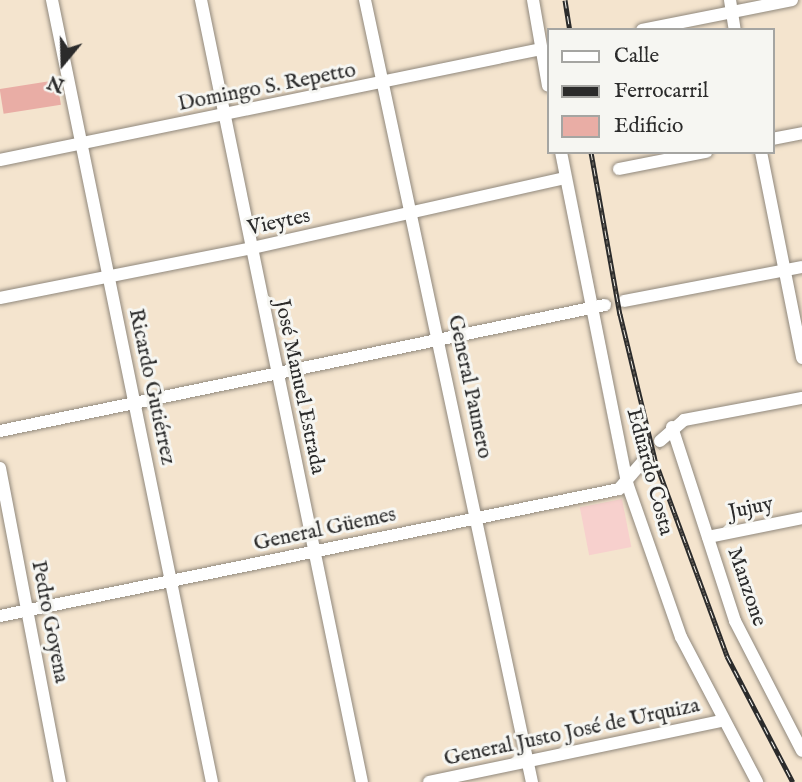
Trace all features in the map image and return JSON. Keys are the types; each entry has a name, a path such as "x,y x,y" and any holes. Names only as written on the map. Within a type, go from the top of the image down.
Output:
{"street":[{"name":"Ricardo Gutiérrez","path":"52,0 212,782"},
{"name":"José Manuel Estrada","path":"201,0 275,373 362,782"},
{"name":"General Paunero","path":"365,0 440,339 531,782"},
{"path":"533,0 546,75"},
{"path":"649,28 731,6 792,0"},
{"path":"731,6 736,28"},
{"name":"Domingo S. Repetto","path":"0,160 382,84 541,49"},
{"path":"774,139 802,133"},
{"name":"Eduardo Costa","path":"561,154 589,308 627,484 681,637 722,722 757,782"},
{"path":"619,169 696,154"},
{"path":"761,154 802,358"},
{"name":"Vieytes","path":"0,298 251,248 565,178"},
{"path":"624,301 802,267"},
{"path":"0,430 605,305"},
{"path":"660,441 672,427 684,420 802,398"},
{"name":"Manzone","path":"672,427 735,621 801,747"},
{"path":"627,484 644,460"},
{"name":"Pedro Goyena","path":"0,468 60,782"},
{"name":"General Güemes","path":"0,616 619,489 627,484"},
{"name":"Jujuy","path":"708,537 802,518"},
{"name":"General Justo José de Urquiza","path":"429,782 722,722"}],"shaded area":[{"path":"622,499 631,547 589,555 580,507"}],"building":[{"path":"57,80 61,105 4,114 0,89"}],"tunnel":[{"path":"644,460 660,441"}],"railway":[{"path":"565,0 570,28"},
{"path":"591,154 620,314 655,460 727,656 793,782"}]}
